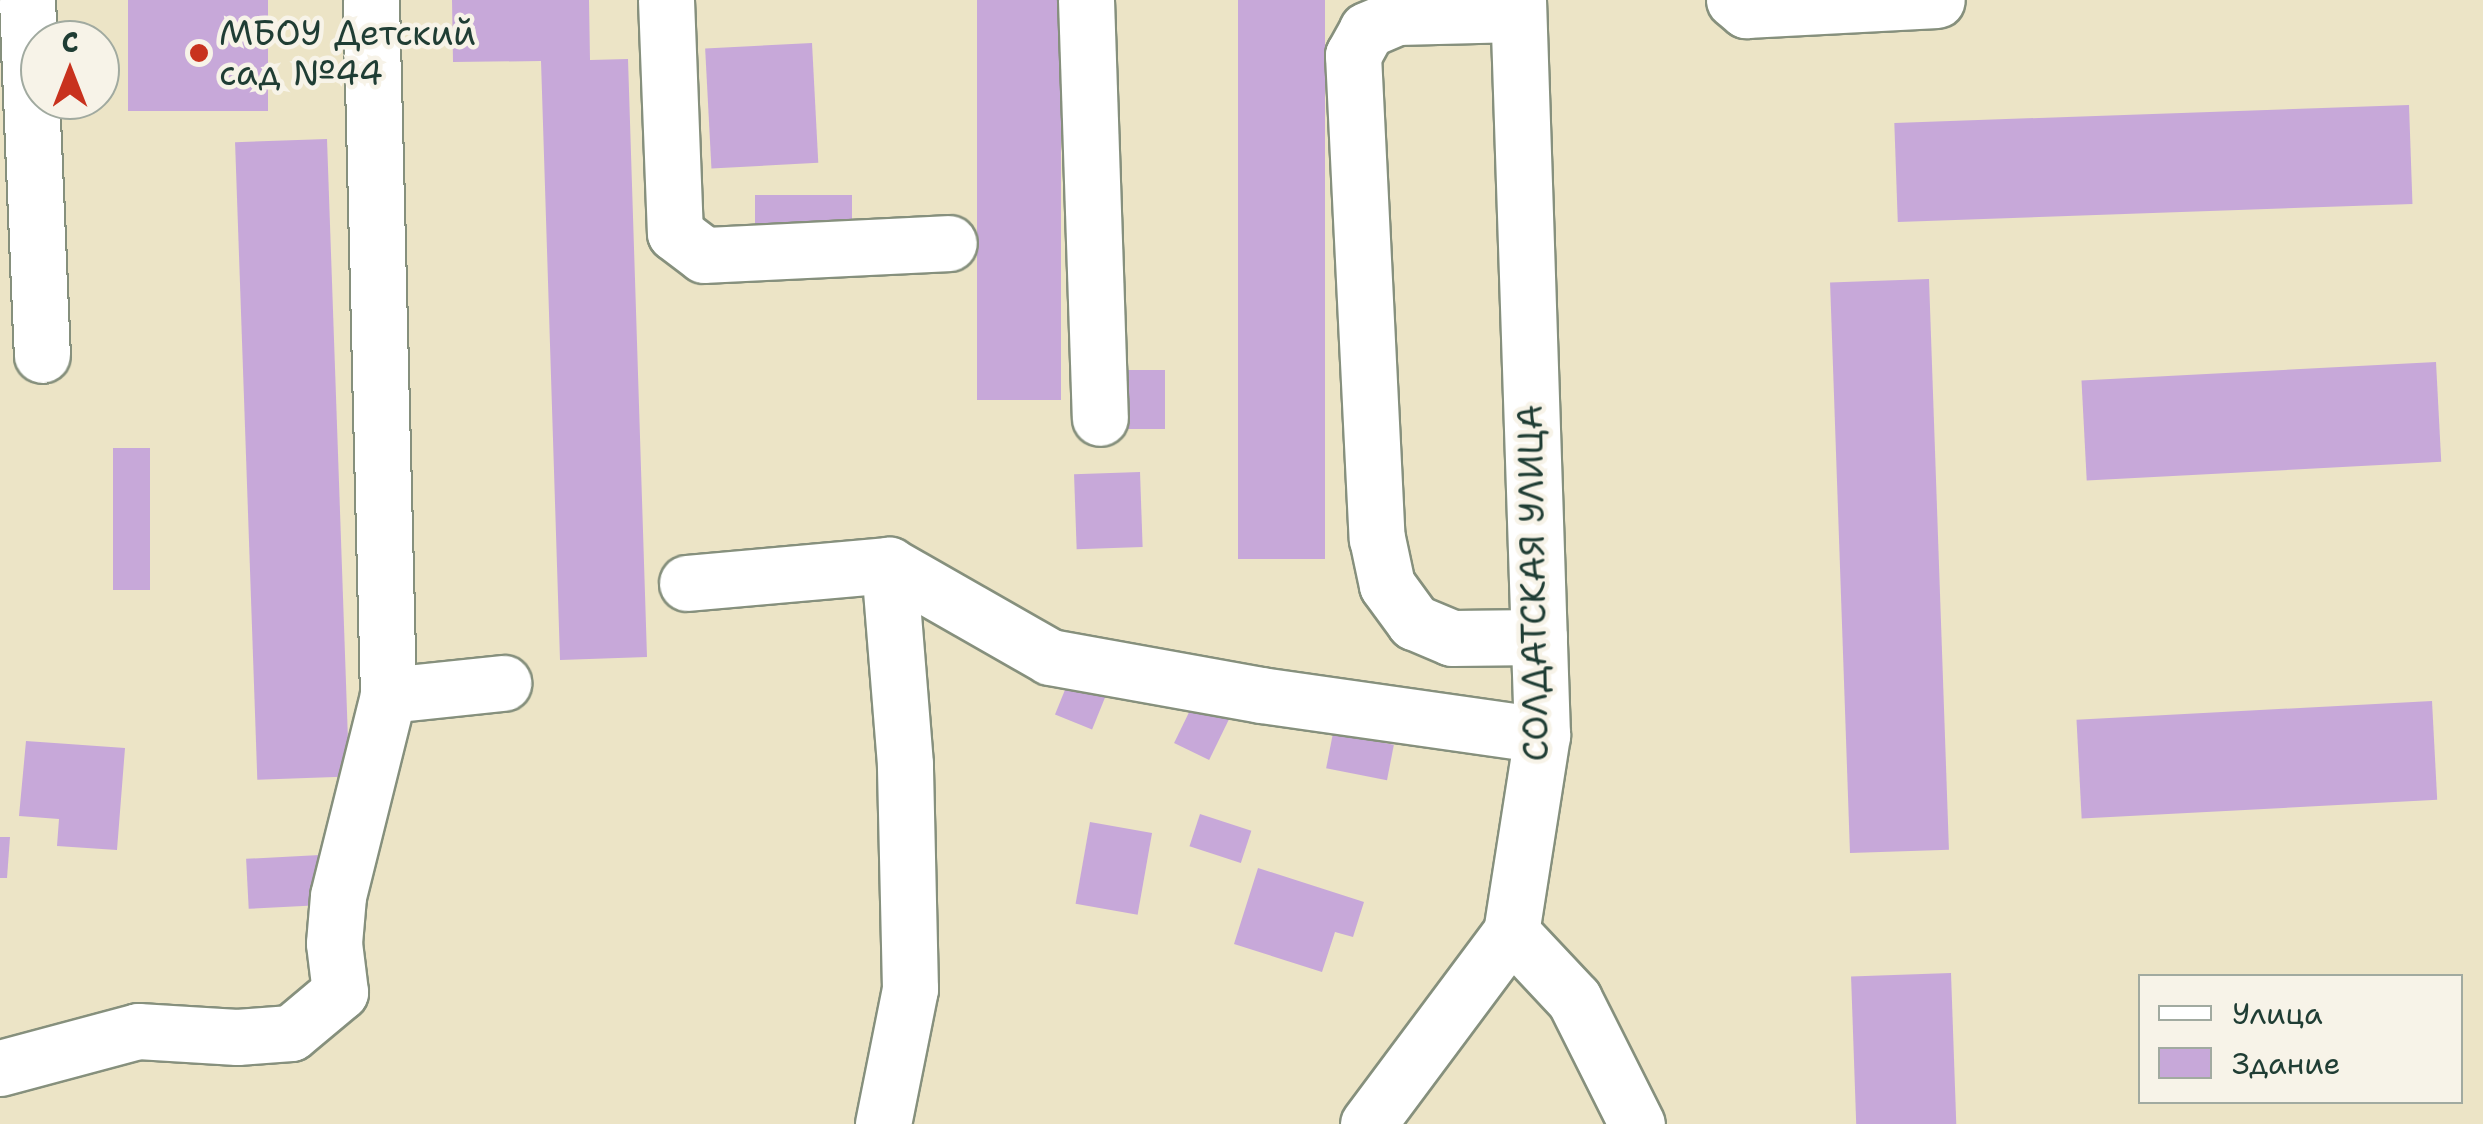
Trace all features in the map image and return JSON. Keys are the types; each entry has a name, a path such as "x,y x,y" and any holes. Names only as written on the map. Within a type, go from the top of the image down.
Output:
{"street":[{"path":"26,0 42,355"},
{"path":"0,1068 138,1031 237,1037 291,1033 340,992 334,943 338,896 388,695 371,0"},
{"path":"666,0 675,233 704,255 948,243"},
{"path":"1086,0 1100,418"},
{"path":"1734,0 1746,10 1937,0"},
{"path":"1518,7 1398,17 1367,30 1353,55 1376,538 1387,586 1414,622 1452,638 1539,636"},
{"name":"СОЛДАТСКАЯ УЛИЦА","path":"1511,932 1542,735 1518,7"},
{"path":"883,1124 910,988 905,764 888,565"},
{"path":"687,583 888,565 1050,658 1261,695 1542,735"},
{"path":"388,695 503,683"},
{"path":"1368,1124 1511,932 1574,999 1637,1124"}],"building":[{"name":"МБОУ Детский сад №44","path":"128,0 268,0 268,111 128,111"},
{"path":"452,0 589,0 590,60 628,59 647,657 560,660 541,61 453,62"},
{"path":"977,0 1061,0 1061,400 977,400"},
{"path":"1238,0 1325,0 1325,559 1238,559"},
{"path":"812,43 818,163 711,168 705,49"},
{"path":"2409,105 2412,204 1898,222 1894,123"},
{"path":"327,139 349,777 257,780 235,142"},
{"path":"755,195 852,195 852,233 755,233"},
{"path":"1929,279 1949,850 1850,853 1830,282"},
{"path":"2436,362 2441,462 2087,480 2081,381"},
{"path":"1127,370 1165,370 1165,429 1127,429"},
{"path":"113,448 150,448 150,590 113,590"},
{"path":"1140,472 1143,547 1077,549 1074,474"},
{"path":"1073,670 1110,685 1092,729 1055,715"},
{"path":"1196,698 1231,715 1209,760 1174,743"},
{"path":"2432,701 2437,800 2082,818 2076,720"},
{"path":"1333,733 1394,745 1387,780 1326,768"},
{"path":"26,741 125,748 117,850 57,846 59,819 19,816"},
{"path":"1200,814 1251,831 1241,863 1189,846"},
{"path":"1090,822 1152,833 1138,915 1076,904"},
{"path":"0,837 10,837 7,878 0,878"},
{"path":"320,855 323,905 249,909 246,859"},
{"path":"1258,868 1364,902 1353,937 1335,932 1322,972 1234,944"},
{"path":"1951,973 1956,1124 1856,1124 1851,976"}],"place":[{"name":"МБОУ Детский сад №44","path":"199,53"}]}
